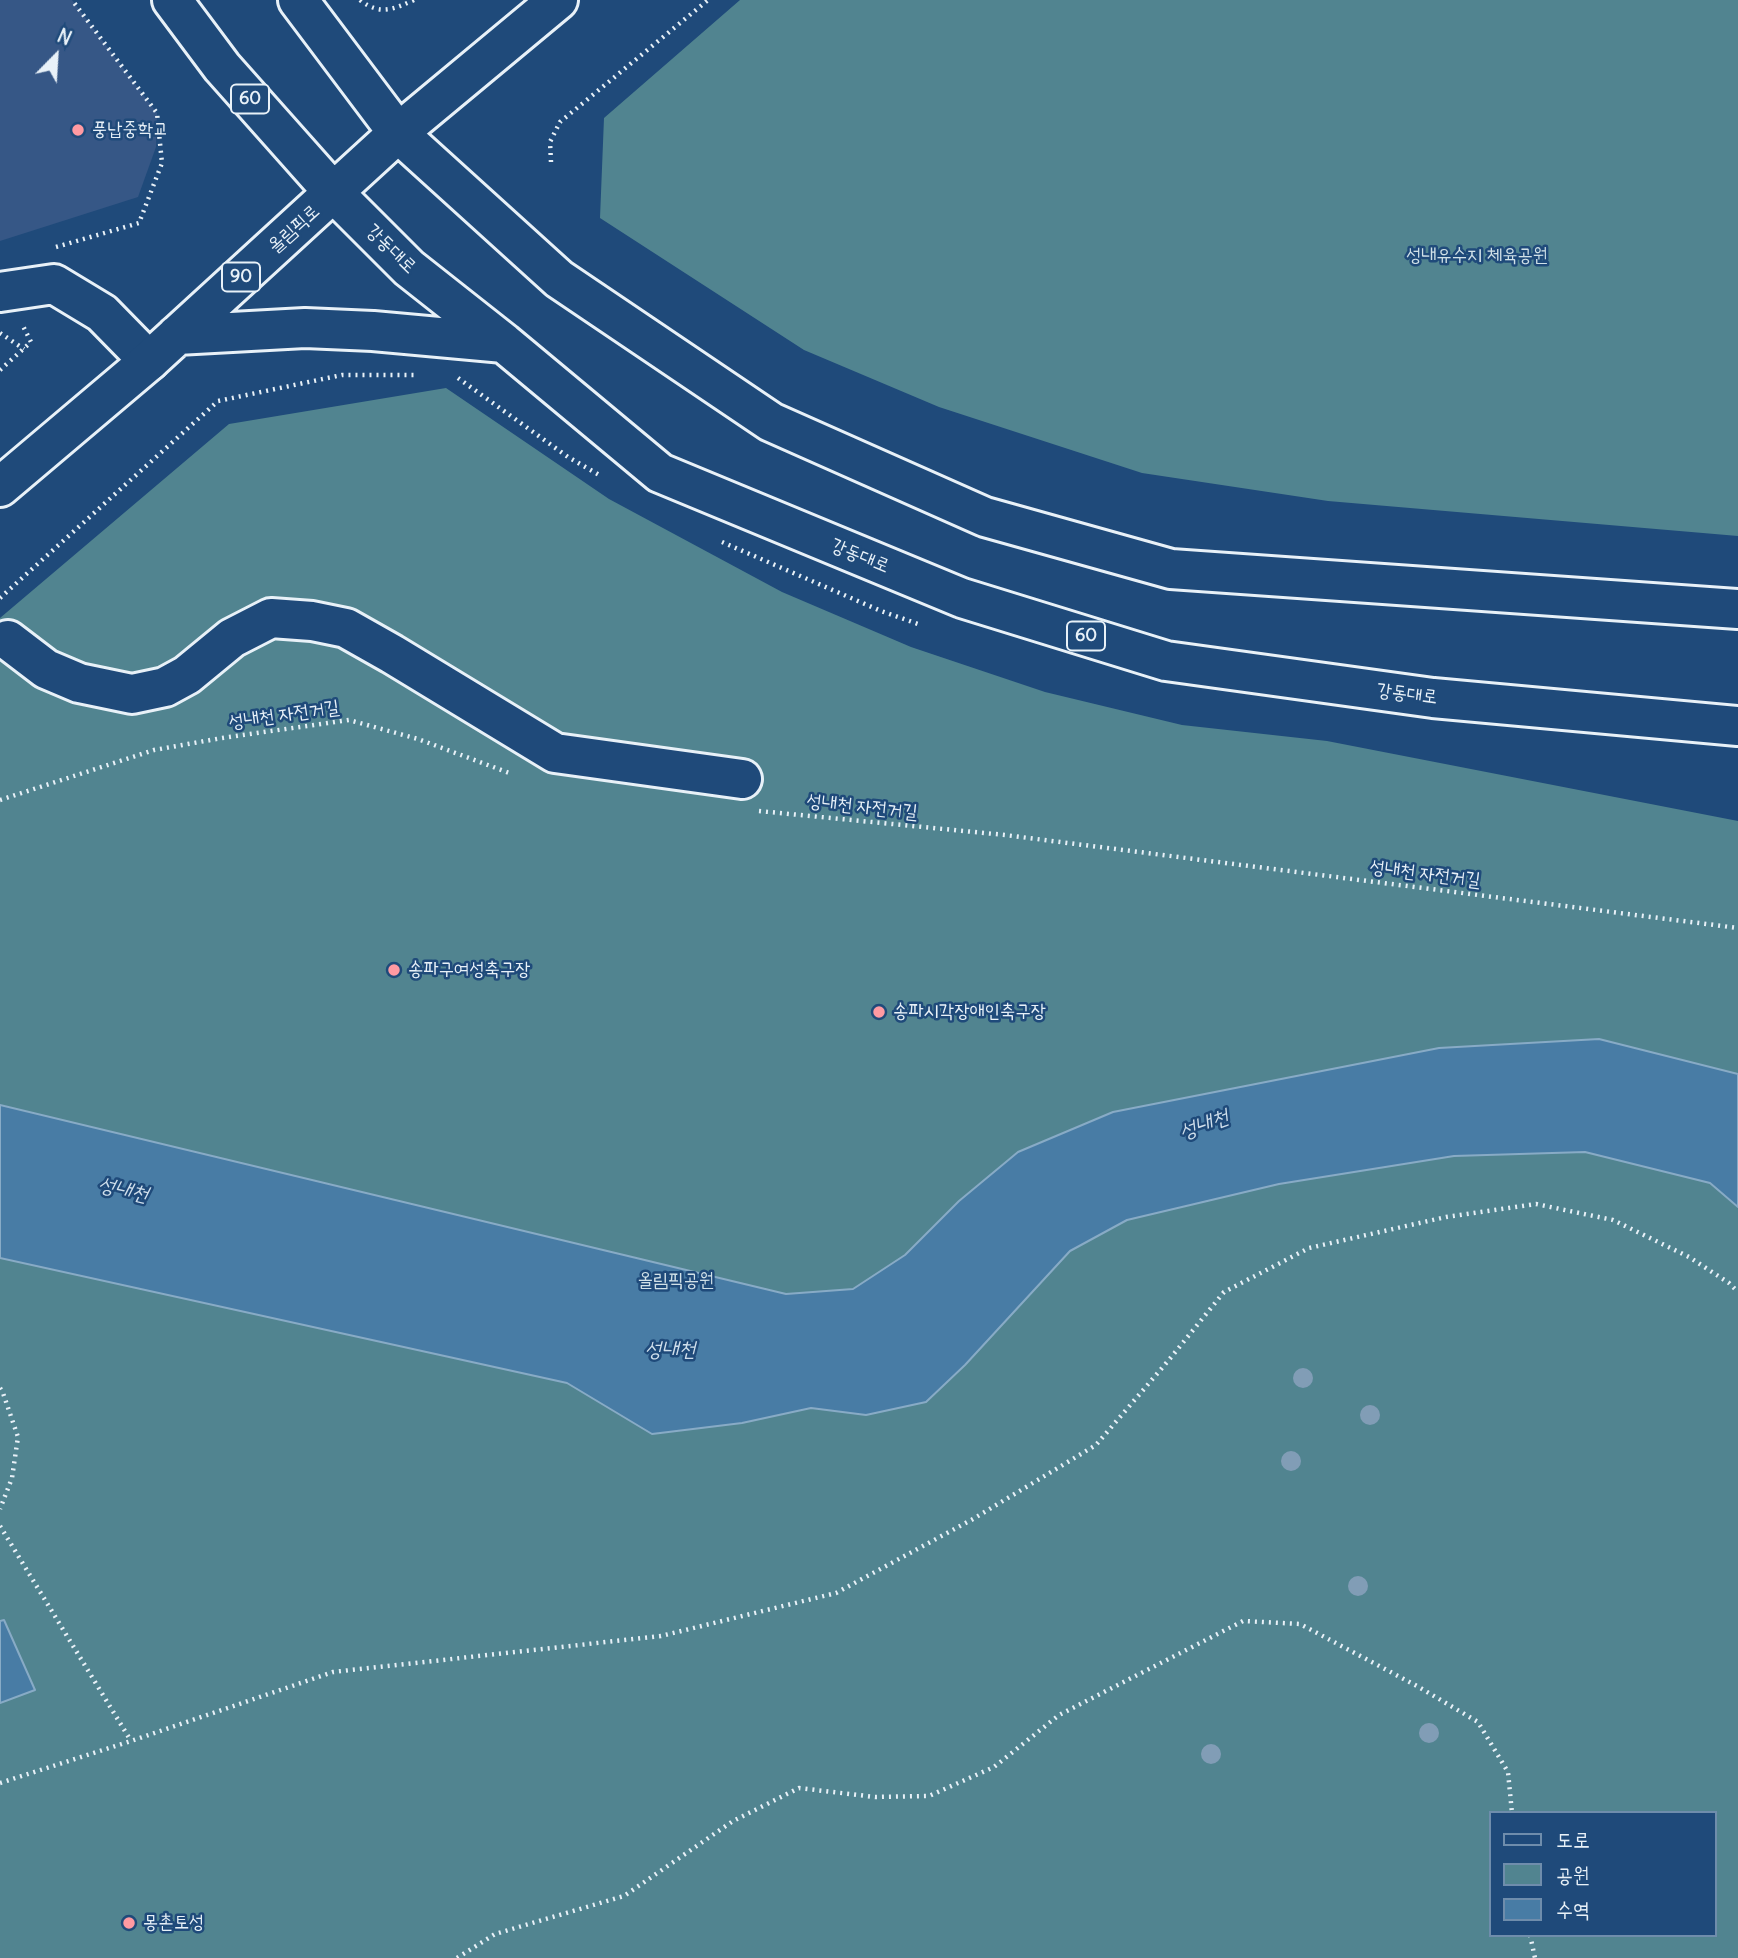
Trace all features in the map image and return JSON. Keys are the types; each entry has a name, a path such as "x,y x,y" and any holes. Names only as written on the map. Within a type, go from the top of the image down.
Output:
{"main road":[{"name":"강동대로","path":"172,0 222,67 334,193 409,268 660,473 962,598 1166,661 1433,698 1738,726"},
{"path":"298,0 398,134 559,279 771,422 985,517 1171,569 1738,609"},
{"name":"올림픽로","path":"0,487 149,361 398,134 558,0"},
{"path":"0,292 54,284 102,313 149,361"},
{"path":"177,335 305,328 373,331 504,343"},
{"path":"8,640 46,669 79,683 132,694 165,687 187,675 232,638 271,618 313,621 346,628 555,753 750,795"}],"path":[{"path":"55,247 139,223 162,163 157,113 72,0"},
{"path":"360,0 370,8 393,10 414,0"},
{"path":"551,162 550,142 560,122 708,0"},
{"path":"0,370 31,342 21,323"},
{"path":"0,333 24,349"},
{"path":"0,598 218,401 342,376 425,375"},
{"name":"성내천 자전거길","path":"0,800 154,750 349,720 418,739 515,775"},
{"name":"성내천 자전거길","path":"750,795 1005,835 1738,928"},
{"path":"0,1783 333,1672 661,1636 836,1593 973,1518 1096,1445 1224,1292 1309,1248 1446,1217 1536,1204 1613,1220 1689,1257 1738,1292"},
{"path":"0,1388 18,1437 12,1478 0,1509"},
{"path":"0,1526 131,1741"},
{"path":"457,1958 495,1934 624,1896 733,1821 799,1788 875,1797 929,1796 994,1767 1059,1715 1243,1621 1300,1624 1417,1686 1478,1722 1508,1772 1512,1811"},
{"path":"1530,1937 1535,1958"}],"shaded area":[{"name":"풍납중학교","path":"0,0 72,0 157,113 156,147 138,197 0,241"}],"green space":[{"name":"성내유수지 체육공원","path":"740,0 1738,0 1738,536 1328,501 1142,473 939,407 804,350 600,218 604,118"},
{"name":"올림픽공원","path":"446,388 609,499 782,592 911,647 1045,692 1182,725 1327,741 1738,821 1738,1958 0,1958 0,618 229,424"}],"water":[{"name":"성내천","path":"1599,1039 1738,1074 1738,1207 1710,1183 1585,1152 1454,1156 1279,1184 1127,1220 1070,1251 965,1365 926,1402 866,1415 811,1408 742,1423 652,1434 567,1383 0,1258 0,1105 786,1294 853,1289 905,1255 959,1201 1018,1152 1113,1112 1439,1048"},
{"path":"4,1620 35,1690 0,1703 0,1621"}],"place":[{"name":"풍납중학교","path":"78,130"},
{"name":"송파구여성축구장","path":"394,970"},
{"name":"송파시각장애인축구장","path":"879,1012"},
{"name":"몽촌토성","path":"129,1923"}]}
